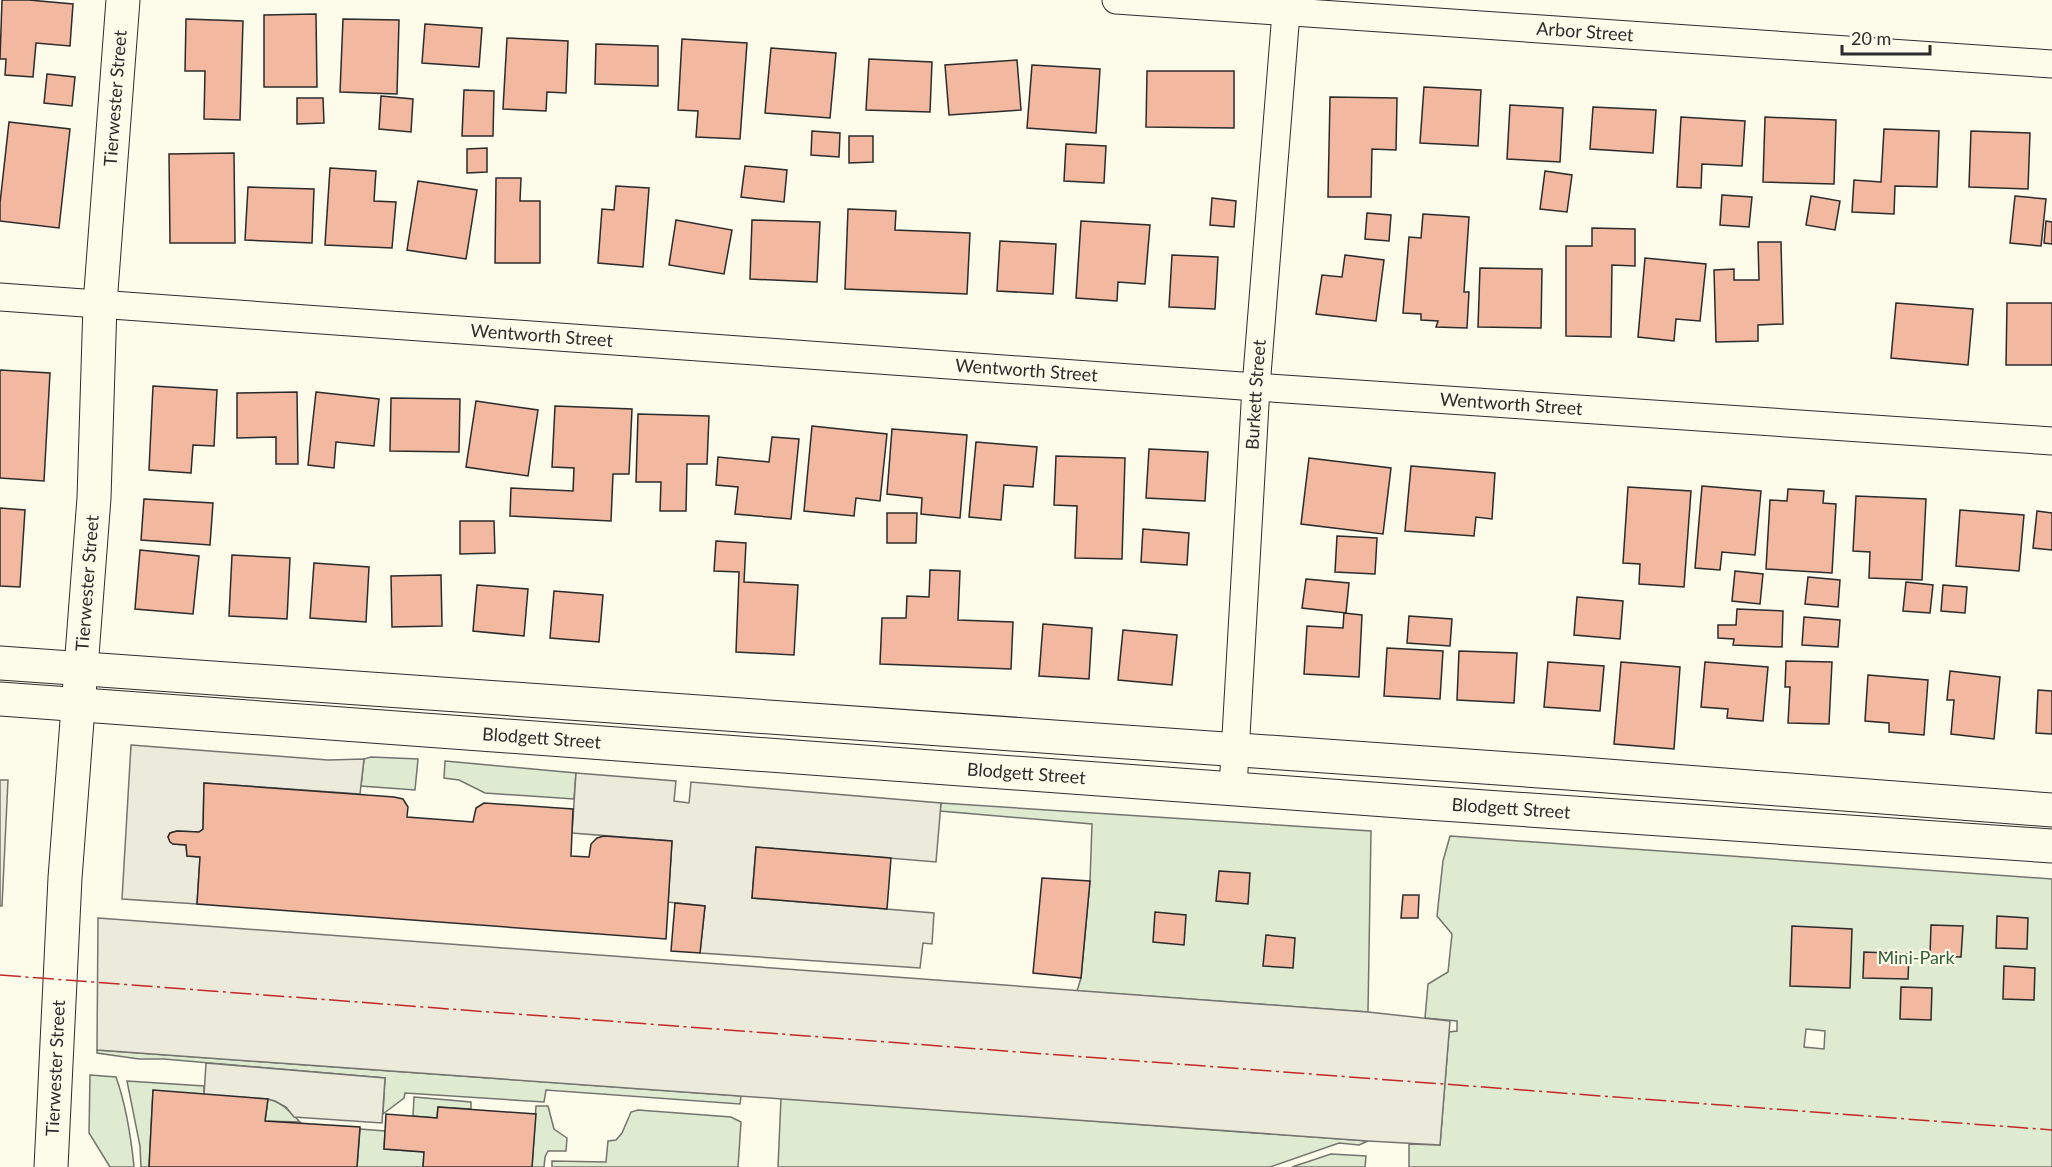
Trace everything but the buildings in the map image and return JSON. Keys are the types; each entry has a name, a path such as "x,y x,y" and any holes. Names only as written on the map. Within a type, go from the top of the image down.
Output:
{"main road":[{"name":"Tierwester Street","path":"51,1167 60,958 94,498 100,304 123,0"},
{"name":"Blodgett Street","path":"0,663 1568,773 2052,810"},
{"name":"Blodgett Street","path":"0,699 2052,846"},
{"path":"720,751 722,714"},
{"path":"1413,802 1417,764"},
{"path":"1929,837 1933,801"}],"street":[{"name":"Arbor Street","path":"1116,0 1287,6 2052,64"},
{"name":"Burkett Street","path":"1233,788 1256,387 1287,6"},
{"name":"Wentworth Street","path":"0,297 1256,387 2052,441"}],"green space":[{"path":"371,757 418,759 415,790 361,786 364,759"},
{"path":"445,761 576,773 574,799 485,793 459,780 444,778"},
{"path":"941,803 1371,831 1368,1012 1077,991 1081,978 1090,881 1092,824 940,811"},
{"name":"Mini-Park","path":"1450,836 2052,879 2052,1167 1409,1167 1409,1144 1440,1145 1449,1032 1457,1031 1457,1021 1425,1018 1428,984 1448,972 1452,934 1437,916 1443,861","holes":["1806,1029 1825,1031 1824,1049 1804,1047"]},
{"path":"97,1050 741,1096 740,1104 546,1090 544,1102 405,1093 404,1098 383,1114 385,1078 164,1059 139,1059 97,1053"},
{"path":"90,1075 116,1077 128,1121 134,1167 110,1167 89,1133"},
{"path":"127,1081 204,1086 204,1095 153,1091 149,1167 141,1167 140,1146"},
{"path":"414,1097 471,1102 471,1109 438,1107 437,1118 413,1116"},
{"path":"781,1098 1368,1141 1359,1145 1339,1143 1270,1167 778,1167"},
{"path":"268,1099 282,1105 300,1122 265,1121"},
{"path":"536,1106 548,1106 554,1129 567,1138 566,1151 548,1151 544,1167 532,1167"},
{"path":"638,1110 731,1117 741,1122 738,1167 552,1167 552,1161 606,1162 608,1141 616,1140 622,1133 631,1112"},
{"path":"360,1129 385,1131 384,1149 424,1152 423,1167 357,1167"},
{"path":"1331,1154 1366,1156 1365,1167 1292,1167"}],"shaded area":[{"path":"131,745 328,760 364,759 360,794 204,783 203,829 199,832 177,831 170,833 168,837 173,844 186,845 187,856 200,857 197,904 122,899"},
{"path":"576,773 676,781 674,801 689,803 691,782 941,803 936,862 756,847 752,898 934,913 932,944 923,943 920,968 700,953 705,906 668,902 672,841 572,833"},
{"path":"0,780 8,780 2,906 0,906"},
{"path":"98,918 1368,1012 1450,1021 1440,1145 97,1050"},
{"path":"206,1063 385,1078 382,1123 294,1117 286,1107 268,1099 204,1095"}],"power":[{"path":"0,975 2052,1130"}]}
